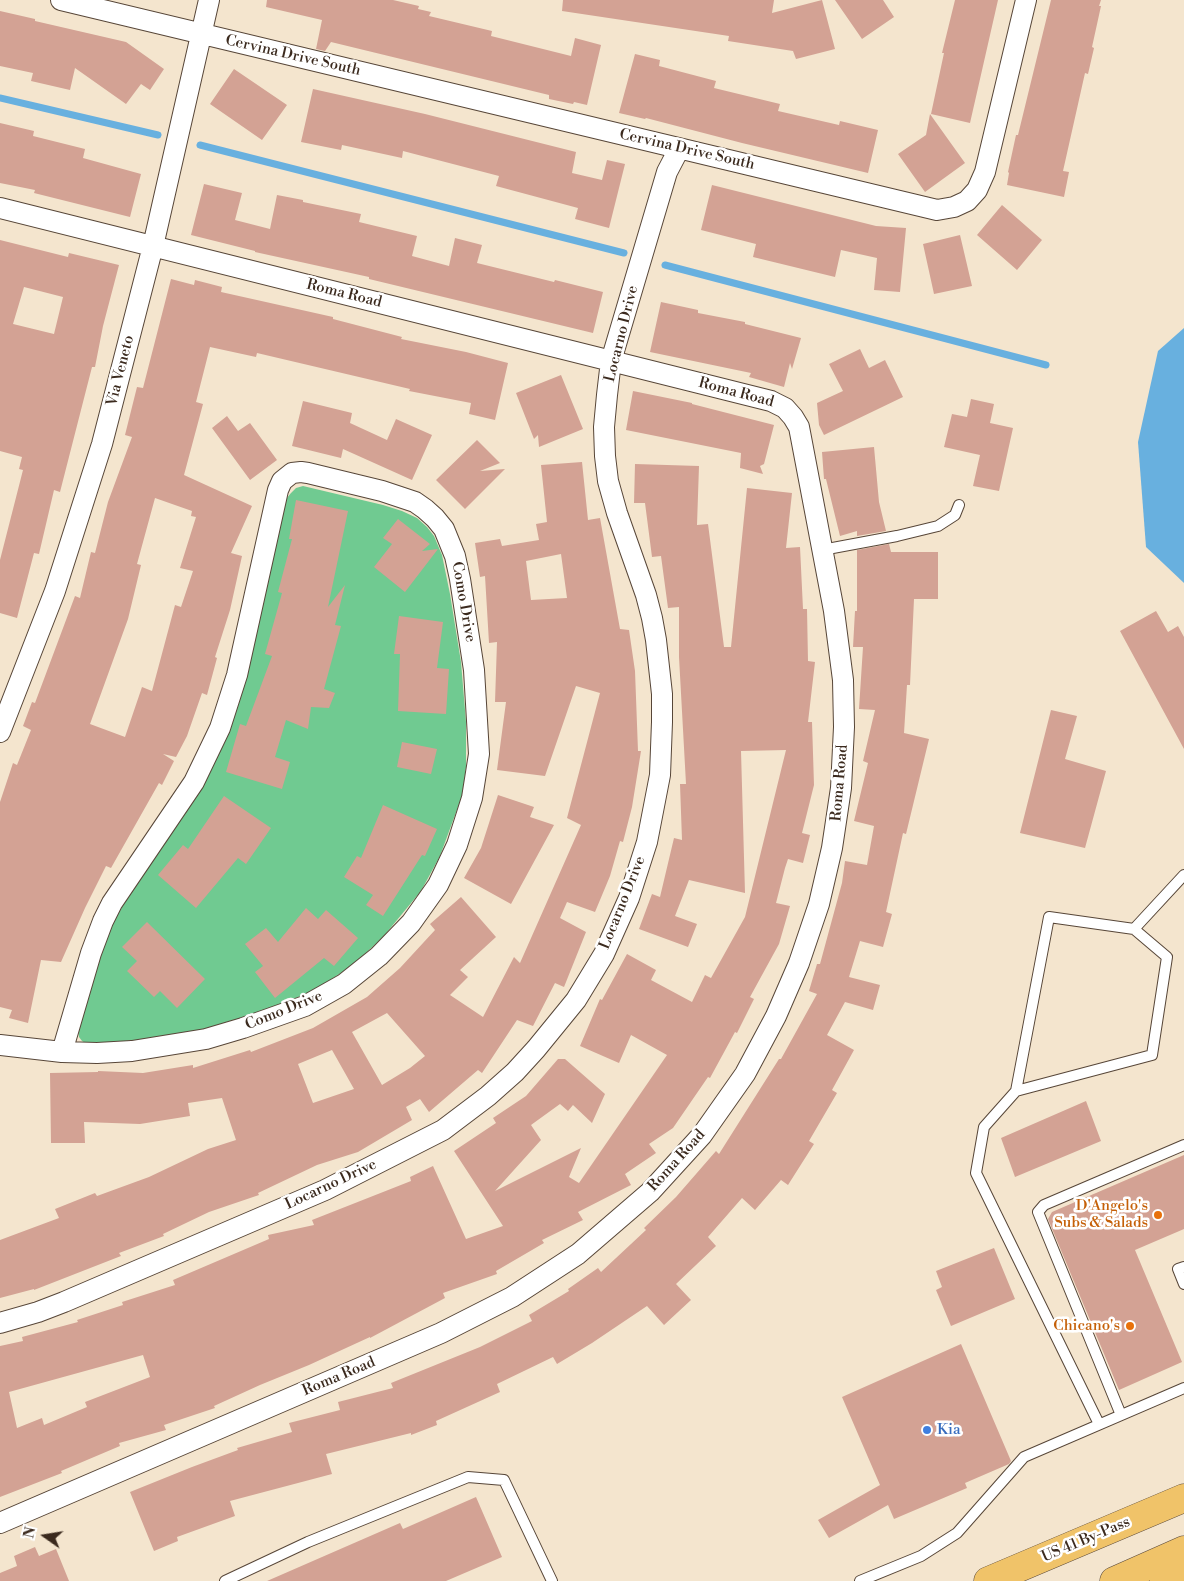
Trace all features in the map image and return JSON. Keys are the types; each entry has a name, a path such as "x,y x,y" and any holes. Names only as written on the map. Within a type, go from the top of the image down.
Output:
{"main road":[{"name":"US 41 By-Pass","path":"988,1581 1184,1498"},
{"path":"1114,1581 1184,1550"},
{"path":"1164,1581 1184,1572"}],"street":[{"name":"Cervina Drive South","path":"61,0 937,210 954,207 966,201 977,190 985,172 1026,0"},
{"name":"Via Veneto","path":"0,732 55,592 96,462 153,246 209,0"},
{"name":"Locarno Drive","path":"0,1323 64,1302 307,1198 443,1130 462,1117 515,1072 576,1000 604,954 629,898 647,842 660,775 662,694 656,640 646,595 612,497 606,465 604,427 612,361 667,172 679,149"},
{"name":"Roma Road","path":"0,208 771,401 785,408 793,416 799,427 834,611 843,680 844,727 841,788 832,848 816,912 799,963 776,1016 745,1074 702,1135 650,1192 578,1254 512,1297 441,1332 0,1523"},
{"name":"Como Drive","path":"0,1045 62,1052 132,1051 168,1046 243,1028 305,1006 344,984 367,966 411,923 429,899 446,869 469,813 479,754 474,670 460,579 455,556 444,529 426,509 415,502 382,491 308,473 292,473 282,481 278,490 237,675 220,728 206,759 186,794 112,903 91,953 62,1052"}],"lane":[{"path":"822,550 898,536 938,526 955,515 959,505"},
{"path":"1134,929 1184,875"},
{"path":"1016,1091 1152,1054 1167,956 1134,929 1049,917 1016,1091 984,1127 976,1174 1099,1424"},
{"path":"1121,1415 1038,1212 1044,1204 1184,1145"},
{"path":"1184,1267 1178,1270 1184,1284"},
{"path":"860,1581 921,1556 957,1533 1024,1457 1184,1388"},
{"path":"224,1581 308,1542 468,1477 504,1480 552,1581"}],"green space":[{"path":"303,486 383,505 417,518 434,536 442,555 461,662 466,722 466,767 462,796 440,856 421,891 383,937 353,965 318,988 281,1005 214,1027 163,1038 87,1044 79,1037 78,1030 106,938 119,912 141,877 194,798 286,499 296,488"}],"water":[{"path":"1184,328 1184,583 1146,547 1138,442 1158,351"}],"building":[{"path":"267,0 393,0 419,6 418,9 431,12 429,16 492,31 491,36 571,56 575,38 601,45 587,105 574,102 573,104 549,99 549,95 331,42 325,51 316,49 322,20 266,7"},
{"path":"563,0 774,0 772,13 822,0 835,49 796,59 793,51 728,41 729,36 562,11"},
{"path":"835,0 883,0 894,17 862,39"},
{"path":"955,0 998,0 970,123 931,114 944,53 942,53"},
{"path":"1051,0 1101,0 1092,47 1094,48 1088,74 1085,73 1063,171 1069,172 1064,197 1007,185 1016,135 1018,135"},
{"path":"0,11 126,42 164,69 150,90 141,84 126,104 75,68 70,90 31,81 33,73 0,66"},
{"path":"635,54 660,60 659,66 716,81 714,88 780,104 778,111 839,125 840,121 878,130 868,173 619,113"},
{"path":"234,69 287,105 262,140 210,104"},
{"path":"313,89 425,114 576,152 572,173 602,180 607,160 625,164 609,228 575,219 578,208 496,186 499,176 403,151 402,158 342,145 341,150 301,142"},
{"path":"930,114 965,163 925,192 898,154 926,135"},
{"path":"0,123 34,131 33,136 85,149 83,158 141,174 130,217 34,193 35,190 0,183"},
{"path":"204,184 242,193 235,220 270,229 277,195 361,214 359,222 417,236 412,256 449,266 455,238 482,245 477,263 603,292 593,333 191,235"},
{"path":"712,185 876,226 906,228 900,292 874,290 877,258 841,250 835,277 753,257 756,244 701,230"},
{"path":"1002,205 1042,240 1017,270 977,235"},
{"path":"960,235 972,286 934,294 923,244"},
{"path":"0,240 68,257 69,253 119,265 103,326 95,367 92,367 60,492 54,490 39,554 34,553 17,618 0,613 0,560 23,470 19,469 22,457 0,451","holes":["24,287 63,297 54,334 13,324"]},
{"path":"171,279 194,285 195,280 222,287 221,292 333,317 333,319 402,337 401,339 466,352 508,363 495,420 469,414 471,403 409,391 410,389 257,353 256,357 210,347 196,402 203,404 184,475 252,506 231,553 242,556 230,610 215,657 217,658 207,695 202,693 187,736 176,757 163,754 174,761 162,785 159,783 111,868 106,866 61,962 41,960 28,1023 9,1018 12,1010 0,1007 0,802 13,763 17,765 31,730 23,726 32,702 35,703 75,596 80,598 91,552 95,553 108,502 132,437 125,435 137,387 143,388","holes":["155,498 192,511 191,516 196,517 180,568 193,571 181,607 175,605 152,691 142,687 125,737 90,724 128,619 141,565 137,564"]},
{"path":"661,302 698,310 698,313 745,322 745,324 801,338 792,369 790,363 784,387 749,377 751,373 650,352"},
{"path":"860,349 869,368 885,360 903,397 824,435 819,425 817,403 843,391 829,364"},
{"path":"561,375 583,429 539,447 538,435 534,439 516,393"},
{"path":"633,391 692,403 774,425 764,464 760,466 763,474 740,468 741,453 626,430"},
{"path":"971,399 994,404 990,423 1013,428 999,491 973,486 980,455 944,447 952,414 967,417"},
{"path":"303,401 352,413 350,423 387,440 396,419 432,435 412,480 343,449 341,458 292,446"},
{"path":"227,416 238,431 250,423 277,460 250,480 212,428"},
{"path":"477,440 500,463 480,471 505,469 465,509 436,480"},
{"path":"874,447 879,502 886,531 857,536 857,531 840,536 826,479 824,479 822,452"},
{"path":"582,462 588,520 600,518 620,629 629,630 635,671 638,751 641,751 632,807 623,842 620,841 610,876 595,912 567,902 560,918 586,932 564,987 555,983 533,1026 517,1020 482,1073 478,1070 429,1112 420,1099 406,1107 412,1120 358,1152 317,1165 258,1193 259,1195 209,1212 163,1234 164,1236 119,1253 121,1256 34,1290 0,1298 0,1240 59,1218 55,1209 95,1193 97,1196 149,1177 208,1149 236,1140 222,1098 188,1103 190,1116 140,1124 84,1122 85,1143 51,1143 50,1073 98,1071 143,1073 193,1065 193,1068 250,1050 251,1052 313,1028 367,997 400,968 435,930 430,924 461,897 496,937 460,970 468,977 450,995 483,1017 514,957 520,963 581,825 567,818 600,693 576,686 545,776 497,770 506,702 495,702 497,642 489,643 485,576 480,577 475,543 500,539 502,546 539,540 536,524 547,522 541,465","holes":["561,554 567,598 531,600 526,561","387,1013 425,1056 410,1068 382,1085 352,1032","332,1050 354,1089 313,1103 298,1064"]},
{"path":"635,464 699,466 697,525 708,524 724,647 731,647 747,488 792,493 786,548 800,547 803,609 807,609 808,661 815,662 808,722 812,722 814,785 802,833 810,835 803,863 788,859 785,868 776,903 790,906 779,944 750,997 754,999 737,1033 735,1032 710,1078 708,1077 673,1128 649,1144 656,1153 625,1174 631,1185 578,1212 583,1220 542,1240 544,1243 496,1271 497,1274 443,1293 445,1298 370,1338 260,1385 214,1406 215,1408 164,1425 166,1430 119,1443 120,1446 61,1471 62,1473 0,1497 0,1346 23,1341 22,1337 78,1322 77,1320 123,1305 122,1302 175,1285 173,1280 269,1239 268,1235 314,1225 312,1220 411,1181 410,1177 433,1166 466,1239 503,1226 454,1151 496,1123 493,1118 526,1096 558,1059 565,1059 605,1094 592,1123 573,1105 568,1111 560,1104 531,1125 541,1140 495,1191 581,1148 569,1177 579,1183 667,1055 631,1035 619,1063 580,1046 600,999 602,1000 627,954 656,970 651,980 692,1002 705,975 711,978 745,917 786,750 741,751 745,893 689,880 675,916 697,924 688,947 639,929 652,894 660,897 674,838 682,840 680,784 686,784 679,657 679,607 668,608 661,556 652,557 645,503 634,503","holes":["143,1355 150,1377 85,1402 87,1407 44,1425 42,1418 17,1428 9,1392"]},
{"path":"296,500 348,511 328,607 345,585 335,625 341,626 324,689 335,693 329,708 311,707 308,729 286,720 275,757 290,762 282,789 226,772 240,724 246,726 272,656 265,654 282,593 278,592 292,539 289,539"},
{"path":"398,519 430,544 422,551 438,549 405,592 374,567 392,544 383,538"},
{"path":"889,544 891,552 938,552 938,599 914,599 910,685 907,685 904,733 929,739 906,834 903,833 886,912 892,914 883,947 860,941 849,977 880,985 873,1010 845,1002 827,1035 854,1050 832,1090 837,1093 809,1141 814,1144 788,1185 781,1180 755,1210 742,1198 708,1237 716,1246 676,1284 691,1300 664,1325 647,1306 557,1364 553,1357 497,1384 500,1392 436,1421 437,1425 411,1435 411,1433 326,1454 332,1474 230,1501 235,1516 177,1537 178,1541 154,1551 130,1492 238,1450 237,1448 292,1432 289,1423 340,1410 338,1402 393,1388 391,1383 480,1347 532,1321 529,1315 569,1291 568,1289 598,1268 601,1272 646,1230 644,1228 676,1197 716,1151 719,1154 779,1059 781,1059 817,994 809,991 817,964 820,964 842,883 845,861 867,865 874,826 854,821 868,763 863,761 875,710 859,709 863,647 853,647 855,611 857,611 857,550"},
{"path":"1156,611 1168,632 1178,626 1184,637 1184,749 1120,631"},
{"path":"399,616 443,622 437,668 449,669 446,714 398,711 400,654 394,654"},
{"path":"1051,710 1077,716 1065,759 1106,771 1085,848 1020,833"},
{"path":"402,742 437,749 431,774 397,767"},
{"path":"498,795 534,807 530,817 554,825 511,904 464,878 481,848"},
{"path":"224,796 271,828 246,864 238,858 196,908 158,875 183,845 188,849"},
{"path":"383,805 437,829 425,856 422,855 383,916 366,905 373,895 344,877 357,856 361,858"},
{"path":"306,908 318,919 326,910 358,938 334,966 324,958 275,998 255,972 263,966 245,944 266,928 278,942"},
{"path":"147,922 205,979 177,1008 160,991 154,997 127,971 137,961 122,947"},
{"path":"1086,1101 1101,1141 1015,1177 1001,1138"},
{"path":"1184,1155 1184,1229 1135,1250 1182,1362 1119,1390 1048,1219 1052,1212"},
{"path":"994,1248 1015,1299 951,1326 936,1290 942,1287 936,1271"},
{"name":"Kia","path":"961,1344 1011,1461 1009,1464 965,1483 967,1488 894,1519 888,1505 829,1538 818,1520 880,1485 842,1397"},
{"path":"476,1497 502,1557 446,1581 267,1581 400,1523 403,1529"},
{"path":"35,1547 39,1556 56,1549 69,1581 0,1581 0,1573 17,1566 14,1556"}],"waterway":[{"path":"0,98 158,135"},
{"path":"200,145 624,253"},
{"path":"665,265 1046,365"}],"place":[{"name":"D'Angelo's Subs & Salads","path":"1158,1215"},
{"name":"Chicano's","path":"1130,1326"},
{"name":"Kia","path":"927,1430"}]}
